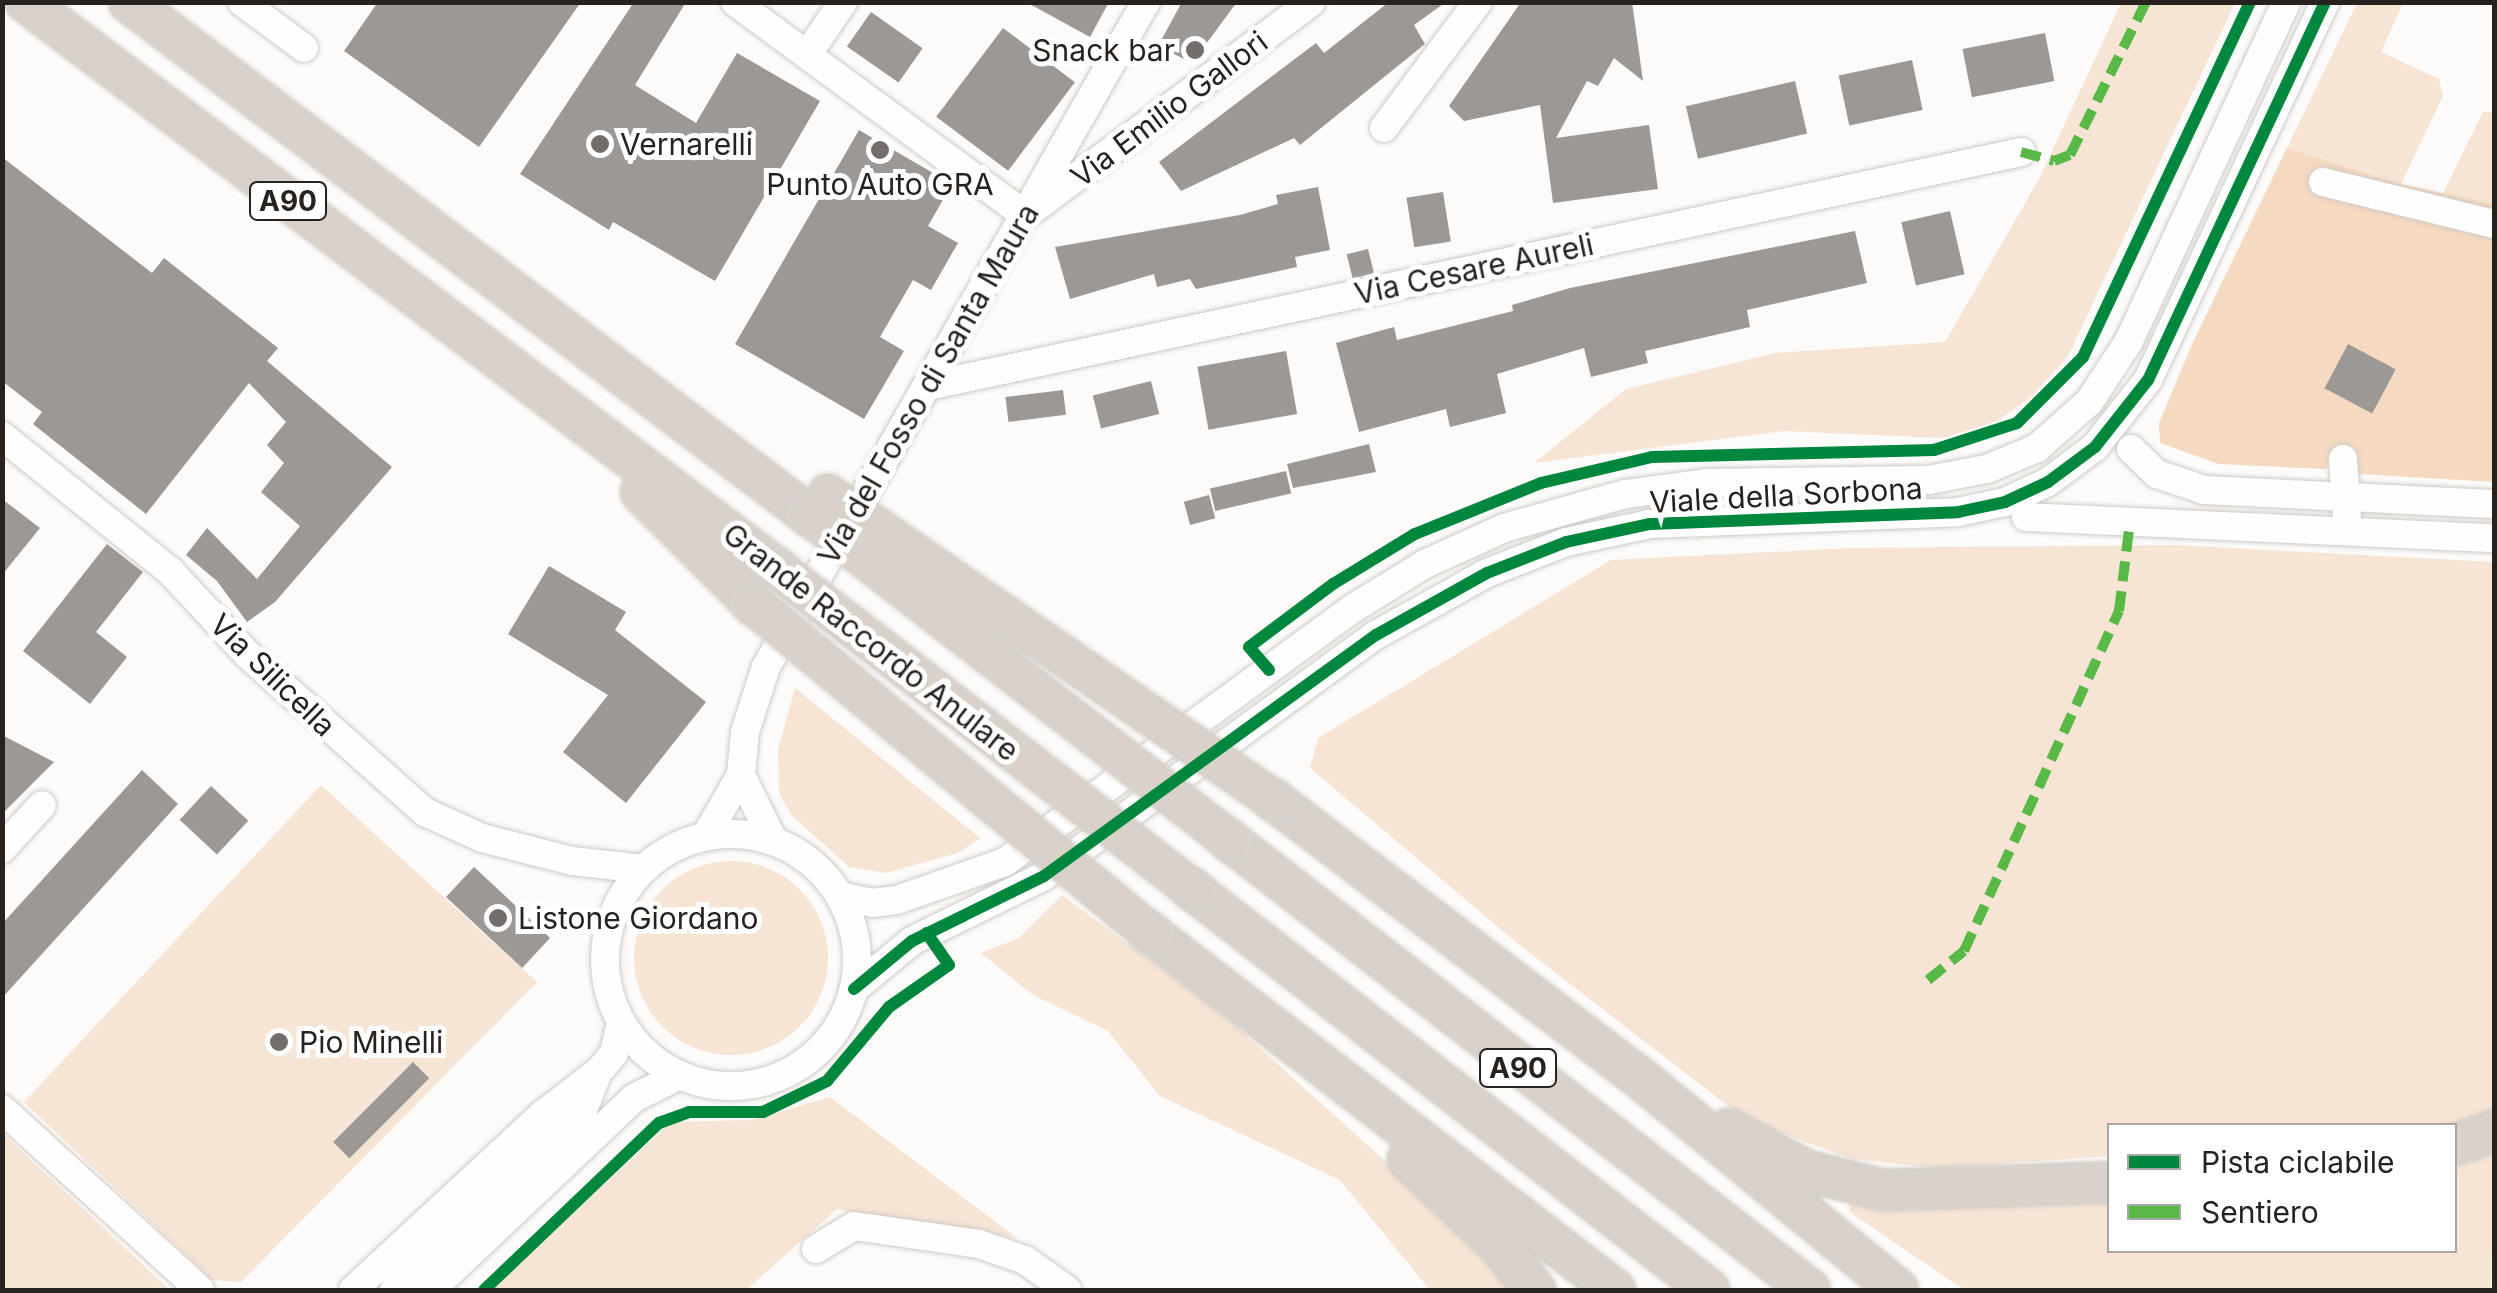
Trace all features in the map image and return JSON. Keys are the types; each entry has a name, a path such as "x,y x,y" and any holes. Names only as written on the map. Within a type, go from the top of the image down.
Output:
{"highway":[{"name":"Grande Raccordo Anulare","path":"26,2 779,570 1708,1290"},
{"name":"Grande Raccordo Anulare","path":"129,2 598,357 819,505 1230,840 1810,1290"},
{"path":"551,399 753,604 1150,932 1616,1290"},
{"path":"819,505 1275,802 1639,1077 1804,1217 1898,1290"},
{"path":"1639,1077 1768,1152 1848,1184 1998,1190 2107,1182"},
{"path":"1358,1092 1403,1155 1498,1245 1534,1290"},
{"path":"2457,1144 2494,1131"},
{"path":"1804,1217 1931,1290"}],"street":[{"path":"242,2 304,48"},
{"path":"735,2 1026,214"},
{"path":"807,55 844,2"},
{"name":"Via del Fosso di Santa Maura","path":"706,836 741,776 748,715 772,653 1146,2"},
{"name":"Via Emilio Gallori","path":"1026,214 1122,148 1311,2"},
{"path":"1384,128 1478,2"},
{"name":"Viale della Sorbona","path":"840,896 872,903 897,900 1005,862 1352,609 1425,564 1504,528 1664,488 1958,476 2037,448 2089,402 2123,352 2286,2"},
{"name":"Viale della Sorbona","path":"854,989 912,942 1022,889 1137,813 1376,635 1505,566 1566,542 1650,524 1958,512 2005,502 2048,482 2095,447 2148,380 2325,2"},
{"path":"1077,122 1099,141 1122,148"},
{"name":"Via Cesare Aureli","path":"928,386 2021,152"},
{"path":"2323,182 2494,224"},
{"name":"Via Silicella","path":"2,436 170,571 238,646 408,800 463,831 572,861 644,868"},
{"path":"2131,449 2157,474 2192,487 2346,499 2494,504"},
{"path":"2343,459 2348,532"},
{"path":"2026,517 2494,538"},
{"path":"741,776 774,840"},
{"path":"2,849 42,805"},
{"path":"572,861 605,894 611,920 606,972 622,1022 647,1053 680,1075 719,1085 778,1077 826,1042 854,989 856,946 840,896 808,859 774,840 706,836 644,868 611,920"},
{"path":"353,1290 528,1127 599,1071 614,1053 622,1022"},
{"path":"394,1290 557,1138 583,1110 599,1071"},
{"path":"432,1290 634,1098 680,1075"},
{"path":"2,1109 200,1290"},
{"path":"816,1248 854,1226 980,1244 1025,1260 1067,1290"}],"shaded area":[{"path":"2121,3 2235,3 2068,356 2031,397 1997,421 1943,438 1784,431 1534,463 1626,389 1775,353 1945,342 2039,179"},
{"path":"2357,3 2403,3 2381,52 2439,79 2443,96 2401,184 2287,148"},
{"path":"2483,112 2494,112 2494,203 2442,195"},
{"path":"2287,148 2401,184 2494,204 2494,482 2358,474 2355,462 2331,457 2326,469 2219,464 2160,443 2159,423 2194,340"},
{"path":"2176,545 2494,562 2494,1111 2457,1123 2107,1123 2107,1156 1939,1168 1851,1159 1745,1119 1517,943 1310,768 1318,738 1611,560 1852,548"},
{"path":"795,688 980,838 958,853 886,873 849,867 791,815 779,792 778,750"},
{"name":"Pio Minelli","path":"321,785 537,982 241,1282 212,1280 24,1102"},
{"path":"731,861 768,868 800,889 821,921 828,958 821,995 800,1027 768,1048 731,1055 694,1048 662,1027 641,995 634,958 641,921 662,889 694,868"},
{"path":"1062,895 1221,1013 1436,1207 1514,1290 1430,1290 1340,1180 1160,1096 1108,1031 1033,995 981,953 1019,938"},
{"path":"830,1097 1017,1238 837,1209 746,1290 491,1290 671,1122 751,1120"},
{"path":"2,1133 158,1279 170,1290 3,1290"},
{"path":"2494,1153 2491,1290 1964,1290 1850,1212 1849,1197 1911,1208 2107,1199 2107,1253 2457,1253 2457,1166"}],"building":[{"path":"378,2 581,2 479,147 344,51"},
{"path":"634,2 686,2 635,85 696,123 737,53 820,101 715,281 613,222 609,230 520,174"},
{"path":"1026,2 1109,2 1090,37"},
{"path":"1182,2 1237,2 1192,63 1158,46"},
{"path":"1389,2 1446,2 1414,25 1425,44 1300,145 1294,138 1181,191 1159,162 1316,43 1324,53"},
{"path":"1521,2 1632,2 1643,81 1614,58 1598,86 1587,81 1556,138 1649,125 1658,189 1553,203 1540,105 1464,121 1449,106"},
{"path":"871,12 923,48 899,83 847,46"},
{"path":"1003,28 1075,82 1008,171 936,117"},
{"path":"2045,33 2054,81 1972,97 1963,49"},
{"path":"1912,60 1923,110 1849,125 1839,76"},
{"path":"1795,81 1807,134 1698,159 1686,106"},
{"path":"859,130 952,184 928,226 958,243 931,290 913,280 880,337 904,351 864,419 735,344"},
{"path":"2,157 152,273 164,258 278,348 267,361 392,467 275,602 247,622 217,581 186,555 207,528 257,579 300,526 261,492 284,463 267,445 286,422 249,383 146,514 33,424 42,412 2,381"},
{"path":"1318,187 1330,250 1295,257 1297,267 1196,289 1190,279 1157,287 1154,274 1070,299 1055,247 1240,215 1278,204 1276,195"},
{"path":"1443,192 1451,241 1414,247 1406,198"},
{"path":"1950,211 1965,274 1916,286 1901,222"},
{"path":"1855,231 1867,283 1747,310 1750,327 1645,351 1648,363 1591,377 1584,348 1497,374 1506,413 1450,427 1446,409 1359,432 1336,343 1394,327 1397,340 1513,311 1512,305 1570,288"},
{"path":"1368,249 1374,273 1353,279 1347,254"},
{"path":"2348,344 2396,369 2372,413 2325,388"},
{"path":"1286,351 1297,414 1208,430 1197,367"},
{"path":"1151,381 1159,414 1101,429 1093,396"},
{"path":"1063,390 1066,415 1008,422 1005,397"},
{"path":"1369,444 1376,472 1293,488 1287,464"},
{"path":"1286,471 1291,493 1215,511 1210,489"},
{"path":"1209,495 1215,518 1190,525 1184,502"},
{"path":"2,499 40,528 2,575"},
{"path":"107,544 143,572 96,632 127,657 90,704 23,651"},
{"path":"549,566 626,612 615,630 706,702 626,803 563,752 608,695 508,634"},
{"path":"2,735 54,762 2,814"},
{"path":"142,770 178,804 2,998 2,924"},
{"path":"211,786 248,821 217,854 180,820"},
{"name":"Listone Giordano","path":"474,867 550,938 522,968 446,897"},
{"path":"413,1062 429,1078 349,1158 333,1142"}],"marked path":[{"path":"2021,152 2054,161 2070,155 2146,2"},
{"path":"1928,980 1964,951 2119,611 2130,522"}],"cycle path":[{"path":"1269,670 1249,647 1333,584 1415,534 1541,483 1652,457 1934,450 2017,423 2083,357 2250,2"},
{"path":"854,989 912,941 1044,876 1376,635 1487,573 1566,542 1650,524 1958,512 2005,502 2048,482 2095,447 2148,380 2325,2"},
{"path":"484,1290 659,1123 689,1112 763,1112 827,1081 889,1007 949,965 927,933"}],"place":[{"name":"Snack bar","path":"1195,50"},
{"name":"Vernarelli","path":"600,144"},
{"name":"Punto Auto GRA","path":"880,150"},
{"name":"Listone Giordano","path":"498,918"},
{"name":"Pio Minelli","path":"279,1042"}]}
